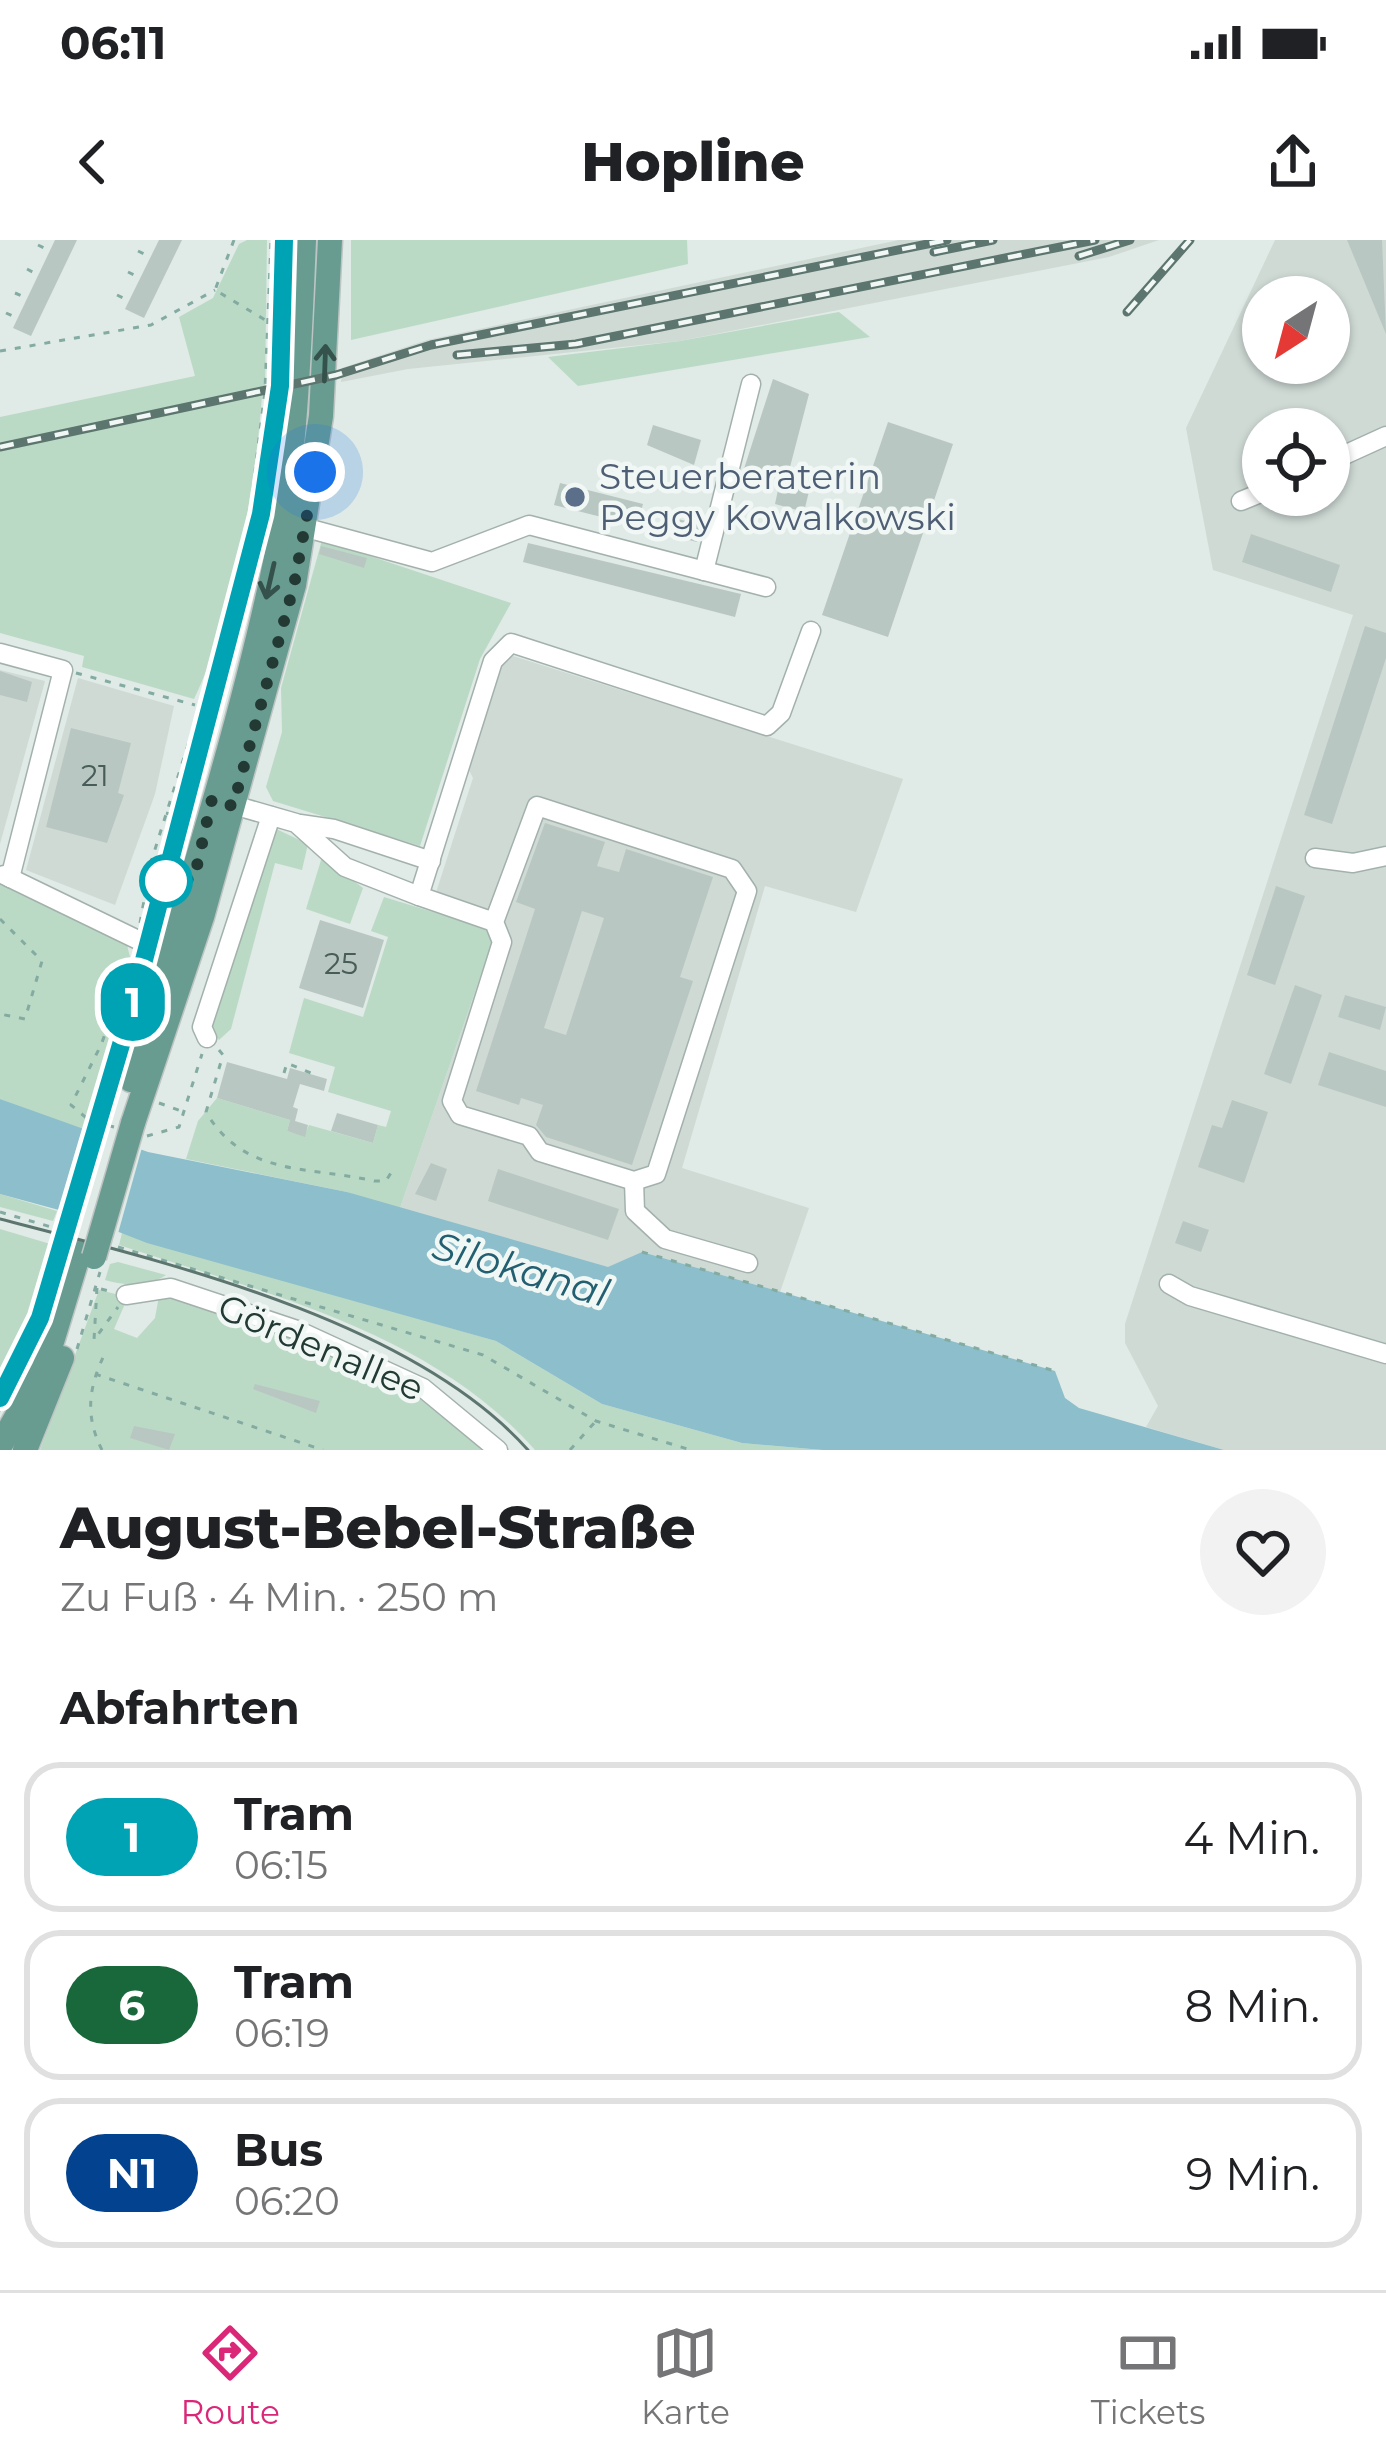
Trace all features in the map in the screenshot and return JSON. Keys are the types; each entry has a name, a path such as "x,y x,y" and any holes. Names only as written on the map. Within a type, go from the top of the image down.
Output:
{"main road":[{"path":"294,525 304,240"},
{"path":"0,1445 44,1368 134,1126 194,879 223,802 321,416 330,240"},
{"path":"25,1450 55,1379 86,1255"}],"street":[{"path":"704,571 751,384"},
{"path":"1350,452 1386,436"},
{"path":"294,525 432,562 529,525 766,587"},
{"path":"419,896 493,661 511,643 767,726 781,713 811,631"},
{"path":"0,653 63,670 5,875 136,939"},
{"path":"223,802 334,829 431,861"},
{"path":"537,806 732,869 743,879 746,891 656,1174 634,1181 541,1152 529,1136 460,1115 452,1101 502,942 494,922 537,806"},
{"path":"207,1038 202,1027 271,816"},
{"path":"296,823 345,867 494,922"},
{"path":"1316,858 1353,863 1386,856"},
{"path":"634,1181 634,1211 665,1239 748,1263"},
{"path":"1169,1283 1190,1296 1386,1354"},
{"name":"Gördenallee","path":"126,1295 171,1288 297,1330 423,1388 498,1450"}],"path":[{"path":"0,351 151,325 215,290 234,240"},
{"path":"89,1121 70,1105 101,1045 136,939 151,862 196,706 210,675 248,520 260,454 271,240"},
{"path":"38,245 50,251"},
{"path":"139,251 151,257"},
{"path":"27,269 38,274"},
{"path":"128,272 141,278"},
{"path":"215,290 268,322"},
{"path":"15,292 27,298"},
{"path":"117,295 130,301"},
{"path":"6,313 17,318"},
{"path":"63,670 196,706"},
{"path":"0,919 42,961 43,973 25,1019 0,1014"},
{"path":"134,1126 179,1127 207,1038 223,1054 206,1112 223,1141 253,1159 287,1166 374,1181 386,1181 392,1172"},
{"path":"284,1072 287,1063 318,1076"},
{"path":"152,1100 184,1112"},
{"path":"642,1252 1054,1371"},
{"path":"178,1265 483,1355 596,1421 691,1450"},
{"path":"95,1287 101,1289 94,1340 126,1295"},
{"path":"102,1450 92,1430 88,1401 106,1351"},
{"path":"95,1375 323,1450"},
{"path":"572,1448 596,1421"},
{"path":"572,1448 584,1450"}],"shaded area":[{"path":"899,240 1159,240 1109,257 680,341 408,369 341,382 342,368 427,340"},
{"path":"1275,240 1386,240 1386,1450 1224,1450 1146,1427 1158,1406 1125,1343 1125,1324 1353,615 1213,570 1186,428 1242,310 1242,384 1350,384 1350,276 1258,276"},
{"path":"513,656 903,779 856,912 765,886 682,1168 809,1208 780,1292 642,1252 608,1268 399,1211 492,943 484,928 430,911 473,778 468,768 502,662"},
{"path":"0,670 45,681 0,844"},
{"path":"78,678 174,706 155,794 115,905 26,870"}],"green space":[{"path":"267,240 265,390 148,416 262,395 254,469 231,591 194,699 82,667 84,656 0,633 0,417 195,376 179,317 213,298 239,244"},
{"path":"351,240 687,240 688,264 351,340"},
{"path":"839,312 870,337 578,386 548,357 680,341"},
{"path":"322,540 511,603 480,659 420,846 273,801 266,787 282,732 281,688"},
{"path":"272,827 308,844 302,870 275,863 231,1029 219,1040 208,1026 230,971"},
{"path":"322,857 363,888 350,924 306,909"},
{"path":"0,880 127,945 133,969 88,1133 0,1099"},
{"path":"384,897 485,928 492,943 399,1211 347,1192 186,1159 198,1121 217,1098 290,1120 287,1131 304,1136 309,1125 373,1143 378,1125 386,1127 391,1111 328,1092 335,1067 289,1053 304,998 363,1017 388,937 371,931"},
{"path":"0,1194 57,1211 53,1221 0,1207"},
{"path":"0,1229 57,1246 29,1329 0,1388"},
{"path":"122,1233 496,1341 602,1404 742,1443 823,1450 535,1450 493,1409 395,1345 287,1300 119,1245"},
{"path":"110,1264 166,1275 136,1285 105,1280"},
{"path":"99,1290 128,1297 114,1329 137,1338 155,1318 159,1296 173,1294 294,1334 415,1391 489,1450 40,1450"}],"water":[{"name":"Silokanal","path":"0,1099 148,1152 347,1192 608,1267 642,1252 1055,1371 1065,1398 1079,1408 1224,1450 823,1450 742,1443 602,1404 496,1341 147,1243 70,1213 0,1194"}],"pier":[{"path":"92,1128 143,1144 117,1237 66,1218"}],"building":[{"path":"55,240 77,240 31,336 13,328"},
{"path":"159,240 182,240 144,318 125,309"},
{"path":"1347,240 1382,240 1386,334"},
{"path":"773,379 809,394 789,471 767,465 763,481 742,475"},
{"path":"888,422 953,444 888,637 822,615"},
{"path":"653,425 701,440 694,465 647,445"},
{"path":"799,480 811,483 804,512 775,504 778,490 796,494"},
{"path":"560,483 643,504 637,526 554,505"},
{"path":"662,515 702,525 697,542 657,532"},
{"path":"1251,534 1340,565 1331,592 1242,562"},
{"path":"528,543 741,594 735,617 523,562"},
{"path":"321,546 367,558 364,568 319,554"},
{"path":"1365,626 1386,633 1386,658 1332,824 1304,815"},
{"path":"0,671 32,682 27,702 0,695"},
{"path":"71,728 131,743 118,793 124,795 107,843 46,827"},
{"path":"545,823 605,842 597,866 619,872 626,849 713,877 680,977 693,981 632,1165 546,1137 536,1125 543,1105 521,1098 519,1105 476,1091 535,909 516,902","holes":["582,911 604,918 566,1035 544,1028"]},
{"path":"1276,886 1305,896 1275,985 1247,975"},
{"path":"320,920 384,940 363,1008 299,988"},
{"path":"1295,985 1322,995 1291,1084 1264,1074"},
{"path":"1345,995 1386,1007 1380,1030 1338,1017"},
{"path":"1329,1052 1386,1071 1386,1107 1318,1085"},
{"path":"227,1062 287,1079 290,1068 327,1079 324,1091 300,1084 293,1107 298,1109 295,1121 308,1125 305,1137 287,1131 290,1120 217,1098"},
{"path":"1232,1100 1268,1112 1244,1183 1198,1167 1212,1125 1222,1128"},
{"path":"337,1113 378,1125 373,1143 331,1131"},
{"path":"431,1163 447,1169 436,1201 415,1194"},
{"path":"498,1169 619,1209 608,1240 488,1201"},
{"path":"1183,1221 1209,1230 1201,1252 1175,1243"},
{"path":"255,1384 320,1401 316,1413 253,1389"},
{"path":"134,1426 175,1434 169,1450 130,1438"}],"tram line":[{"name":"1","path":"0,1398 40,1318 128,1021 261,514 280,386 284,240"},
{"path":"0,1410 45,1321 159,931 267,514 282,423 290,240"},
{"path":"0,1219 209,1277 353,1331 420,1365 479,1405 528,1450"}],"railway":[{"path":"0,447 336,375 431,345 947,240"},
{"path":"934,252 993,240"},
{"path":"457,355 576,344 1095,240"},
{"path":"1079,256 1130,240"},
{"path":"1127,312 1190,240"}],"place":[{"name":"Steuerberaterin Peggy Kowalkowski","path":"575,497"}],"route":[{"path":"166,881 194,879 212,799 233,806 294,585 315,472"}]}
